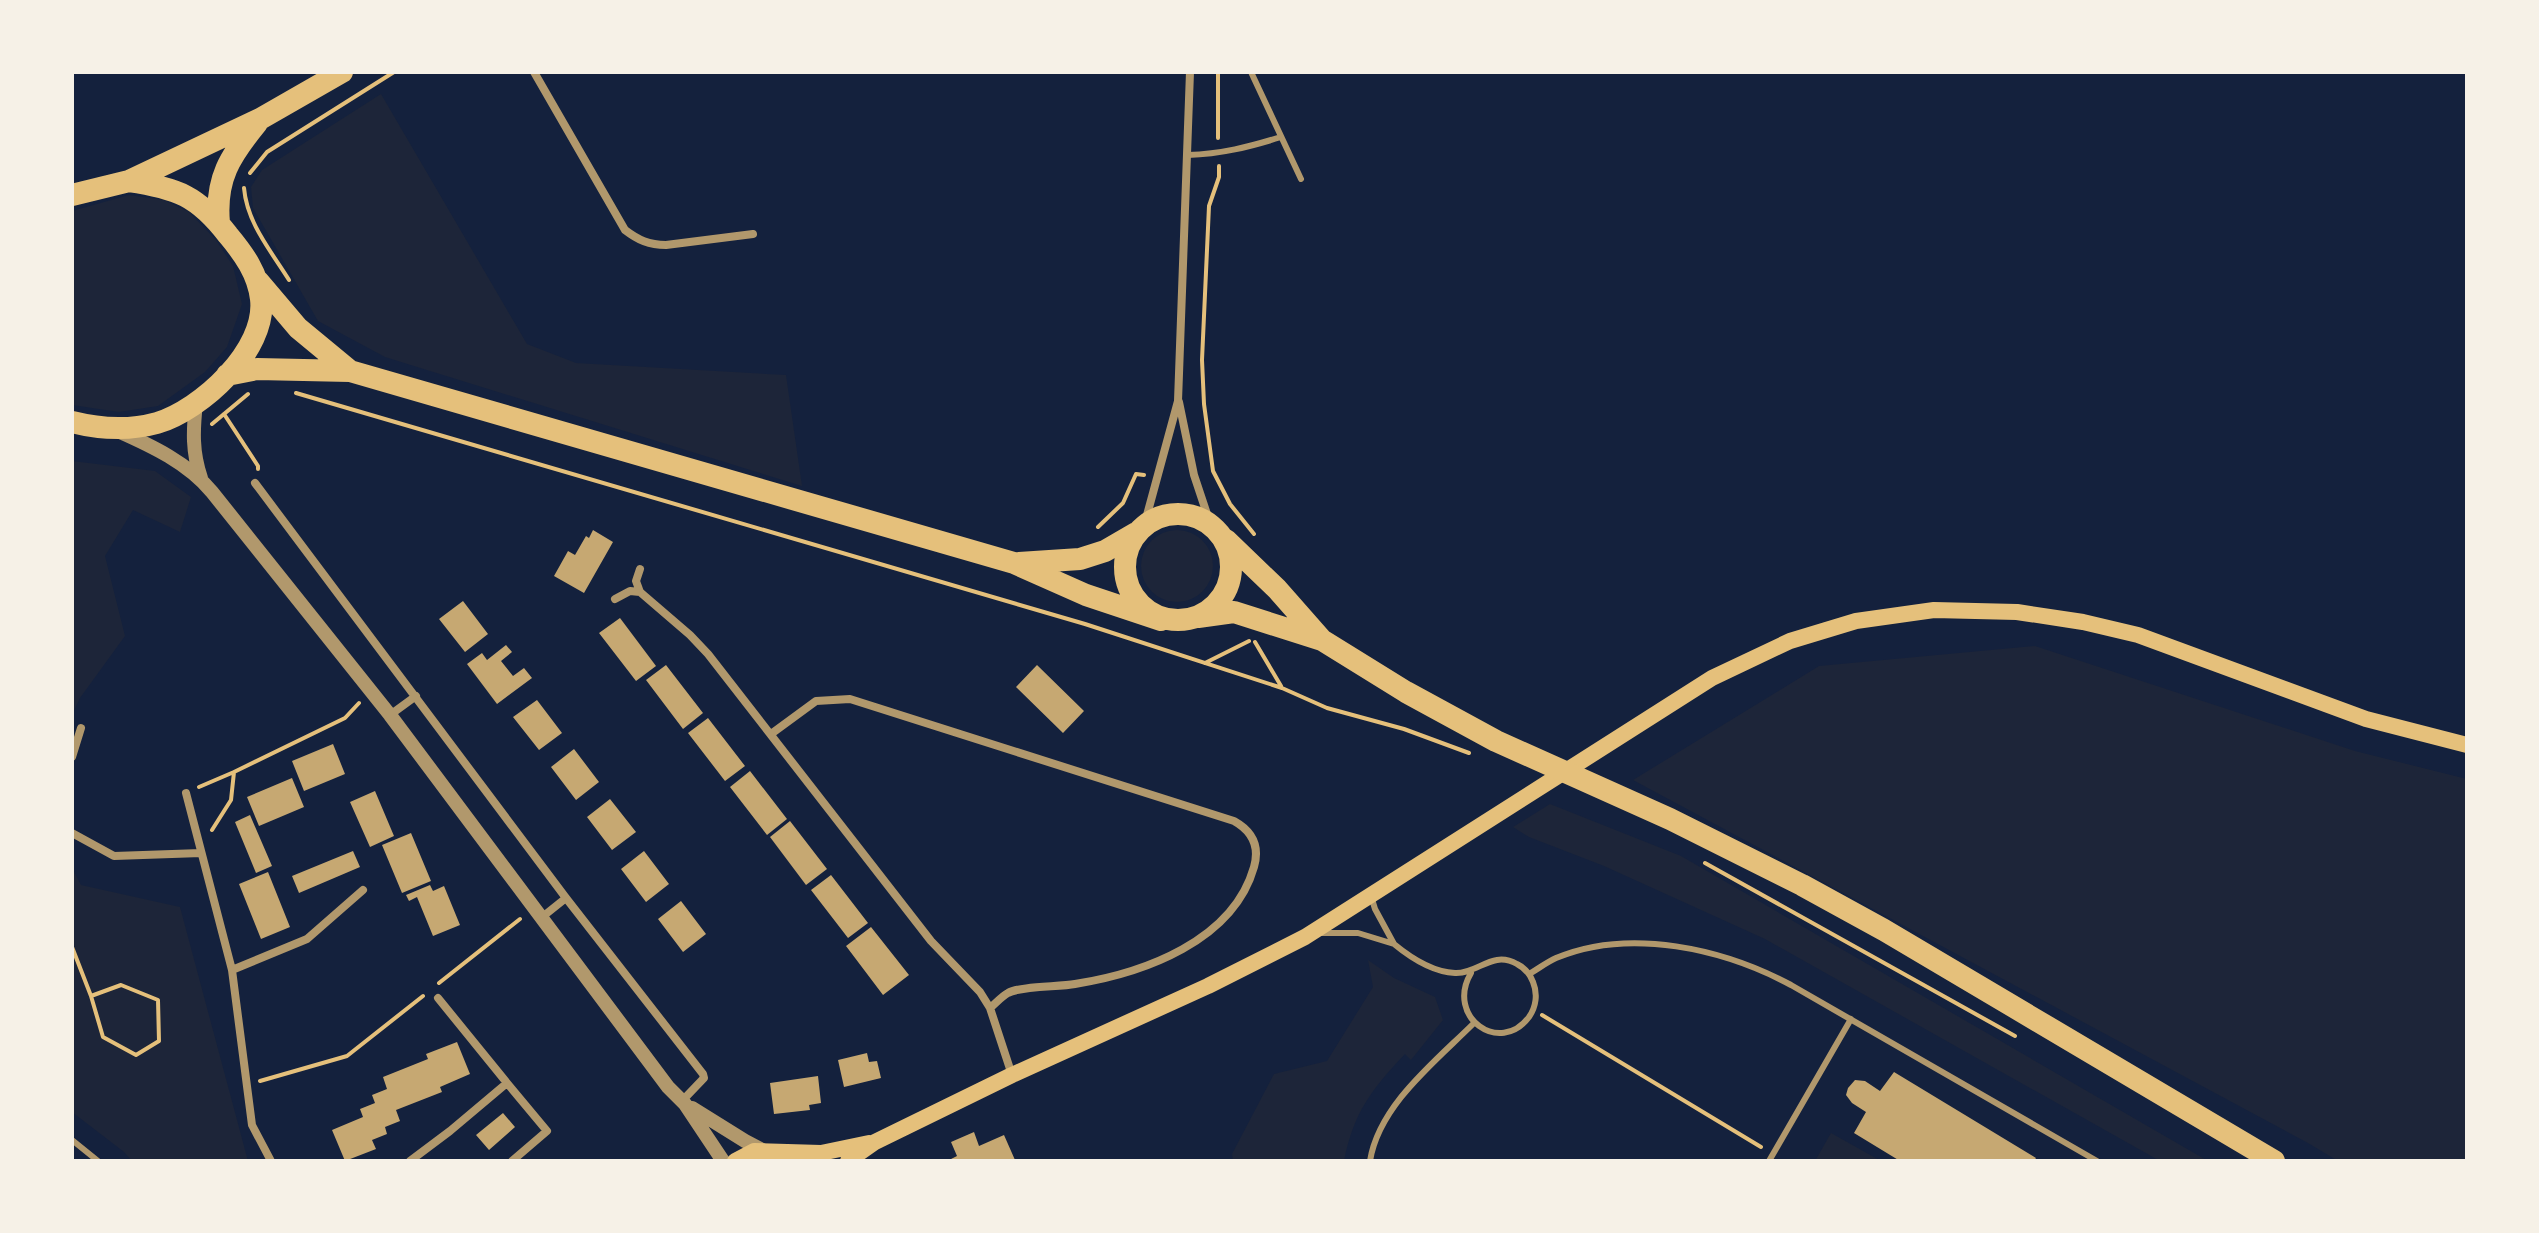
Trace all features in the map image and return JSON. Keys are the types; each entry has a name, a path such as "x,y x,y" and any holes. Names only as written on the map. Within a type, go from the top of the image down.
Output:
{"highway":[{"path":"72,195 129,181 260,119 342,72"},
{"path":"219,223 218,194 224,171 238,146 260,119"},
{"path":"129,181 165,187 184,194 219,223 246,257 258,281 298,328 350,371"},
{"path":"73,423 102,429 154,424 179,416 196,403 227,375 251,345 262,303 258,281"},
{"path":"227,375 257,369 350,371 1014,563 1086,595 1161,620 1179,621 1234,612 1322,640 1406,692 1496,741 1755,862 1884,930 2274,1161"},
{"path":"1014,563 1080,559 1105,551 1162,516 1179,513 1199,518 1214,528 1277,589 1322,640"},
{"path":"1198,617 1221,598 1231,571 1229,552 1214,528"},
{"path":"1140,530 1126,553 1124,570 1131,593 1142,609 1161,620"}],"main road":[{"path":"848,1161 875,1142 1012,1075 1208,986 1312,933 1712,678 1790,641 1856,621 1934,610 2017,612 2083,622 2138,635 2366,719 2467,745"},
{"path":"735,1161 748,1153 821,1153 875,1142"}],"street":[{"path":"534,72 625,230 652,245 753,234"},
{"path":"1140,530 1178,401 1190,72"},
{"path":"1178,401 1194,475 1214,528"},
{"path":"196,403 194,459 201,478 390,715 668,1087 683,1102 723,1161"},
{"path":"114,429 150,445 201,478"},
{"path":"255,483 566,898 703,1074 702,1083 683,1102"},
{"path":"640,569 636,581 640,592 708,654 931,941 980,992 990,1008 1012,1075"},
{"path":"615,599 630,591 640,592"},
{"path":"390,715 416,696"},
{"path":"771,734 816,701 850,699 1234,821 1249,831 1257,850 1255,864 1242,896 1218,923 1195,940 1172,954 1115,976 1077,984 1019,989 1008,993 990,1008"},
{"path":"72,757 81,728"},
{"path":"186,793 232,970 252,1125 271,1161"},
{"path":"72,833 114,856 201,851"},
{"path":"232,970 307,939 363,890"},
{"path":"538,913 566,898"},
{"path":"438,998 547,1131 512,1161"},
{"path":"410,1161 507,1083"},
{"path":"683,1102 745,1141 775,1155"}],"lane":[{"path":"1251,72 1301,179"},
{"path":"1188,155 1219,154 1281,137"},
{"path":"1371,896 1394,944 1408,956 1436,969 1471,973"},
{"path":"1312,933 1358,933 1394,944"},
{"path":"1529,974 1555,958 1606,945 1654,944 1711,953 1771,975 2086,1158 2097,1161"},
{"path":"1503,959 1514,962 1529,974 1536,999 1526,1021 1508,1032 1495,1033 1474,1023 1465,1009 1463,997 1465,983 1471,973 1481,964 1503,959"},
{"path":"1771,1158 1851,1019"},
{"path":"1370,1161 1378,1133 1389,1112 1474,1023"},
{"path":"72,1140 98,1161"}],"path":[{"path":"290,282 253,223 247,207 245,180 267,152 394,72"},
{"path":"1218,72 1219,177 1209,206 1202,360 1204,404 1213,471 1220,488 1255,534"},
{"path":"213,424 246,395 258,390"},
{"path":"287,391 1085,624 1282,688 1327,708 1404,729 1475,755"},
{"path":"224,414 258,466 255,483"},
{"path":"1091,532 1108,520 1123,503 1136,474"},
{"path":"1205,663 1254,638 1282,688"},
{"path":"186,793 345,718 371,692"},
{"path":"201,851 231,800 234,772"},
{"path":"1741,884 2015,1036"},
{"path":"250,1084 347,1056 538,913"},
{"path":"72,947 103,1037 136,1055 159,1041 158,1000 121,985 91,996"},
{"path":"1533,1010 1771,1158"}],"shaded area":[{"path":"381,94 527,344 576,363 786,375 802,486 385,357 318,321 253,208 251,187 262,170"},
{"path":"129,195 164,200 189,212 216,240 233,266 242,304 227,347 205,372 158,406 119,412 72,405 72,211"},
{"path":"72,461 155,471 191,497 180,532 133,510 105,556 125,636 80,698 72,715"},
{"path":"1184,530 1203,540 1211,552 1211,580 1203,592 1191,600 1170,602 1151,592 1143,580 1141,559 1151,540 1163,532"},
{"path":"2035,646 2355,751 2467,779 2467,1161 2338,1161 1633,780 1819,666"},
{"path":"1550,804 1681,856 2208,1161 2160,1161 1765,939 1604,866 1529,837 1513,827"},
{"path":"72,868 81,885 180,907 248,1161 132,1161 72,1112"},
{"path":"1368,960 1394,978 1435,997 1443,1020 1411,1060 1405,1054 1373,1091 1353,1129 1344,1161 1233,1161 1232,1154 1274,1074 1327,1061 1373,987"},
{"path":"1831,1133 1881,1161 1815,1161"}],"building":[{"path":"593,530 613,542 584,593 554,576 568,551 575,555"},
{"path":"463,601 488,634 465,652 439,619"},
{"path":"620,618 656,666 636,681 599,633"},
{"path":"506,645 512,652 501,661 513,676 524,668 532,678 497,704 467,664 482,653 487,660"},
{"path":"666,665 703,713 683,729 646,680"},
{"path":"1037,665 1084,711 1063,733 1016,687"},
{"path":"537,700 562,733 539,750 513,717"},
{"path":"708,718 745,766 725,781 688,733"},
{"path":"333,744 345,774 304,791 292,761"},
{"path":"574,749 599,782 576,800 551,767"},
{"path":"750,771 787,819 767,835 730,787"},
{"path":"292,778 304,807 259,826 247,797"},
{"path":"375,791 394,836 370,847 350,802"},
{"path":"610,799 636,832 612,850 587,817"},
{"path":"250,815 272,866 256,873 235,822"},
{"path":"790,821 827,869 806,885 770,837"},
{"path":"411,833 431,881 402,893 382,845"},
{"path":"353,851 360,867 299,893 292,876"},
{"path":"644,851 669,884 646,902 621,869"},
{"path":"268,872 290,927 261,939 239,884"},
{"path":"831,875 868,923 848,938 811,890"},
{"path":"430,885 433,891 444,886 460,925 433,936 417,897 409,901 406,895"},
{"path":"681,901 706,934 683,952 658,919"},
{"path":"871,927 909,975 883,995 846,946"},
{"path":"457,1042 470,1074 440,1087 442,1092 396,1110 400,1121 385,1127 387,1134 372,1140 376,1149 345,1161 332,1130 363,1117 360,1109 375,1103 372,1095 387,1089 383,1077 428,1059 426,1054"},
{"path":"867,1053 869,1062 877,1061 881,1078 844,1087 838,1060"},
{"path":"1894,1072 2036,1158 2034,1161 1900,1161 1854,1133 1866,1112 1846,1095 1855,1080 1865,1081 1880,1091"},
{"path":"818,1076 821,1103 809,1105 810,1110 774,1114 770,1083"},
{"path":"503,1113 515,1127 489,1150 476,1135"},
{"path":"974,1132 979,1146 1004,1135 1015,1160 947,1161 957,1156 951,1142"}]}
